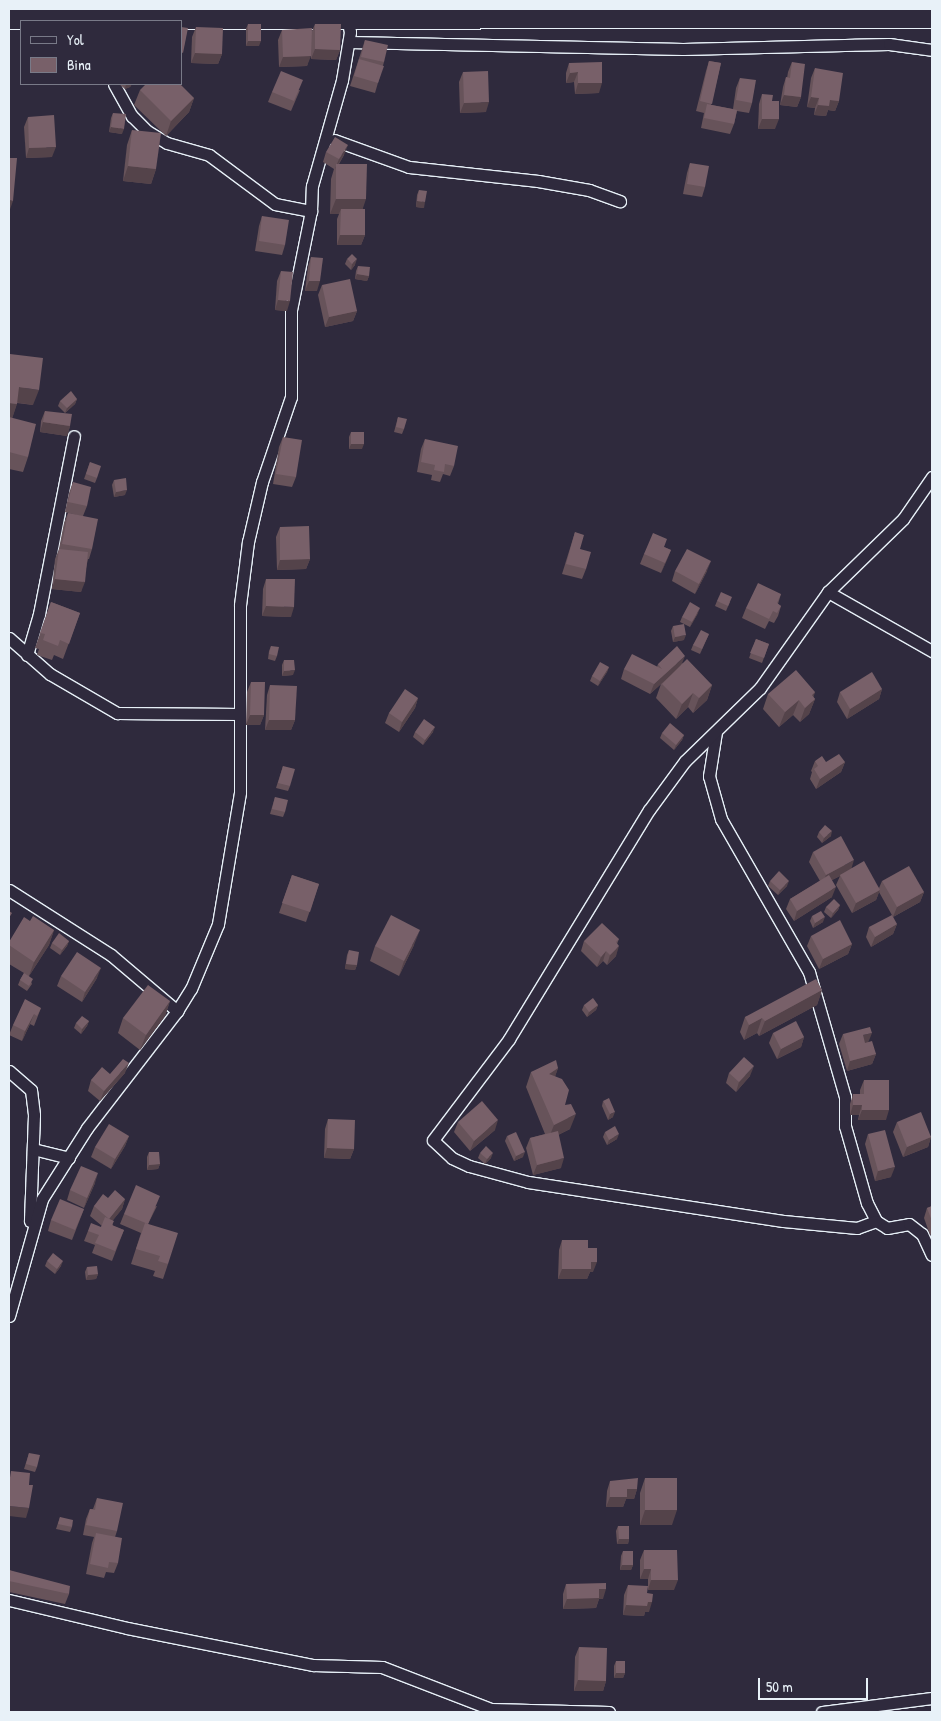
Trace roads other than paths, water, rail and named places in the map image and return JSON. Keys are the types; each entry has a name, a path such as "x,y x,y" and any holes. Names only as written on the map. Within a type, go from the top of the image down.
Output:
{"highway":[{"path":"9,18 932,17"}],"street":[{"path":"9,1316 30,1230 42,1199 87,1128 177,1011 191,989 218,924 240,792 240,605 248,542 262,482 291,397 291,310 310,212 312,186 329,137 349,42 347,18"},
{"path":"349,42 683,49 889,44 932,50"},
{"path":"115,85 132,116 147,131 167,143 209,155 275,204 310,212"},
{"path":"329,137 344,146 409,167 538,181 589,190 620,201"},
{"path":"27,655 39,614 74,436"},
{"path":"876,1221 857,1228 783,1221 528,1182 469,1166 452,1158 433,1140 509,1039 649,810 685,762 760,688 828,592 903,519 932,477"},
{"path":"828,592 932,651"},
{"path":"9,638 50,674 117,713 240,714"},
{"path":"716,732 708,776 721,819 809,972 845,1097 845,1126 867,1203 876,1221 887,1228 909,1224 922,1234 932,1255"},
{"path":"9,890 111,955 177,1011"},
{"path":"9,1070 31,1090 33,1149 30,1230"},
{"path":"33,1149 69,1158"},
{"path":"9,1600 127,1628 313,1665 382,1667 491,1710 609,1712"},
{"path":"822,1712 932,1698"}]}
